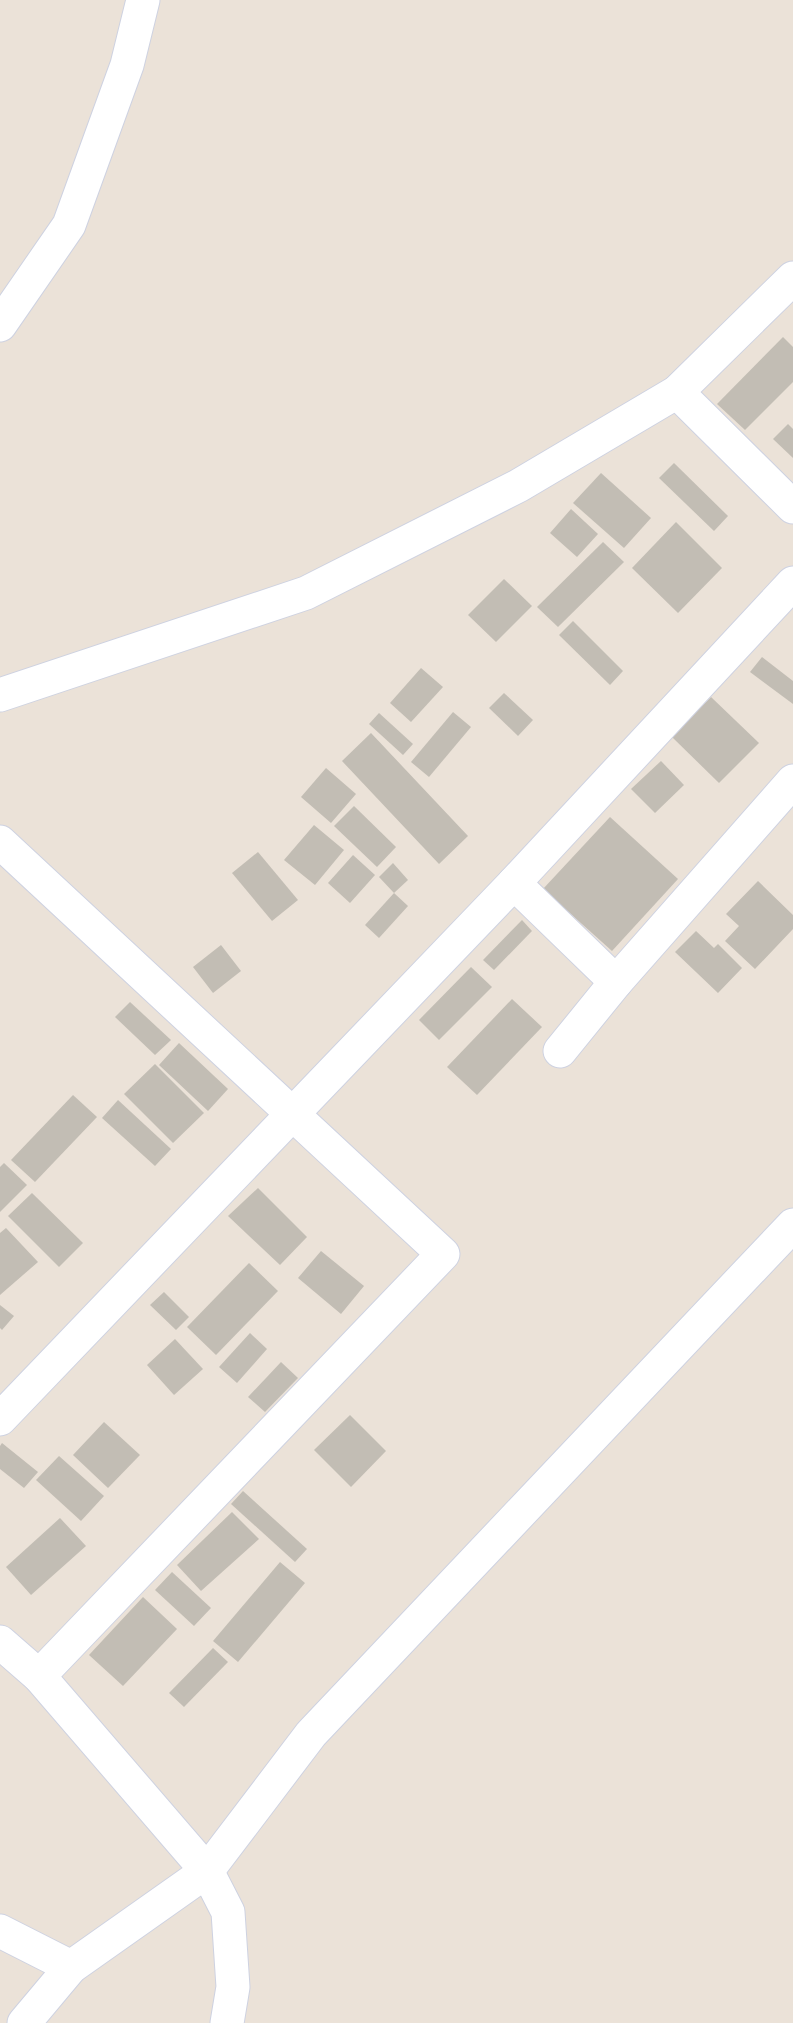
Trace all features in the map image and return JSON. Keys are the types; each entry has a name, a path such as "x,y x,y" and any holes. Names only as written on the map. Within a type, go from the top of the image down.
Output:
{"street":[{"path":"0,325 69,225 127,65 143,0"},
{"path":"0,695 306,593 518,486 677,392 793,278"},
{"path":"677,392 793,507"},
{"path":"0,1419 514,883 793,583"},
{"path":"560,1051 616,982 793,781"},
{"path":"0,842 443,1254 39,1676"},
{"path":"514,883 616,982"},
{"path":"24,2023 71,1967 207,1871 311,1734 793,1225"},
{"path":"0,1642 39,1676 207,1871 228,1912 233,1987 227,2023"},
{"path":"0,1931 71,1967"}],"building":[{"path":"783,337 793,347 793,382 745,430 717,404"},
{"path":"788,424 793,429 793,458 773,439"},
{"path":"674,463 728,516 714,531 659,478"},
{"path":"601,473 651,518 624,548 573,503"},
{"path":"571,509 598,534 577,557 550,533"},
{"path":"676,522 722,568 678,613 632,568"},
{"path":"603,542 624,562 558,627 537,607"},
{"path":"504,579 532,606 496,642 468,615"},
{"path":"573,621 623,671 610,685 559,635"},
{"path":"762,657 793,681 793,704 750,672"},
{"path":"421,668 443,687 411,722 390,703"},
{"path":"504,693 533,720 518,736 489,708"},
{"path":"711,697 759,743 719,783 672,737"},
{"path":"453,712 471,727 429,777 411,762"},
{"path":"379,713 413,744 403,755 369,724"},
{"path":"371,733 468,836 439,864 342,761"},
{"path":"661,761 684,785 655,813 631,789"},
{"path":"326,768 356,794 331,823 301,797"},
{"path":"354,806 396,847 377,867 334,826"},
{"path":"610,817 678,879 612,951 543,889"},
{"path":"314,825 344,850 315,885 284,860"},
{"path":"258,852 298,900 272,921 232,873"},
{"path":"353,855 375,875 350,903 328,883"},
{"path":"393,863 408,880 394,893 379,877"},
{"path":"758,881 793,915 793,929 755,969 725,941 739,926 726,914"},
{"path":"394,893 408,906 379,938 365,925"},
{"path":"522,920 532,931 494,970 483,960"},
{"path":"696,931 714,948 718,944 742,968 718,993 675,952"},
{"path":"221,945 241,971 213,993 193,967"},
{"path":"471,967 492,987 439,1040 419,1020"},
{"path":"512,999 542,1027 477,1095 447,1067"},
{"path":"130,1002 171,1040 155,1055 115,1017"},
{"path":"179,1043 228,1089 208,1111 159,1065"},
{"path":"155,1064 204,1113 173,1143 124,1094"},
{"path":"73,1095 97,1117 35,1182 11,1160"},
{"path":"118,1100 171,1149 155,1166 102,1118"},
{"path":"4,1163 27,1185 0,1212 0,1167"},
{"path":"258,1188 307,1237 280,1265 228,1216"},
{"path":"32,1193 83,1243 59,1267 8,1216"},
{"path":"6,1228 38,1262 0,1295 0,1233"},
{"path":"321,1251 364,1286 341,1314 298,1278"},
{"path":"249,1263 278,1291 216,1355 187,1327"},
{"path":"164,1292 189,1317 176,1330 150,1305"},
{"path":"0,1305 14,1316 2,1330 0,1328"},
{"path":"250,1333 267,1349 237,1383 219,1367"},
{"path":"175,1339 203,1369 174,1395 147,1365"},
{"path":"281,1362 298,1378 265,1412 248,1397"},
{"path":"350,1415 386,1451 351,1487 314,1450"},
{"path":"104,1422 140,1455 108,1488 73,1455"},
{"path":"2,1443 38,1472 24,1488 0,1469"},
{"path":"59,1456 104,1496 81,1521 36,1480"},
{"path":"243,1491 307,1549 295,1562 231,1504"},
{"path":"232,1512 259,1539 201,1591 177,1565"},
{"path":"60,1518 86,1546 31,1595 6,1567"},
{"path":"280,1562 305,1583 238,1662 213,1641"},
{"path":"172,1572 211,1608 194,1626 155,1590"},
{"path":"143,1597 177,1629 123,1686 89,1655"},
{"path":"213,1648 228,1662 184,1707 169,1693"}]}
